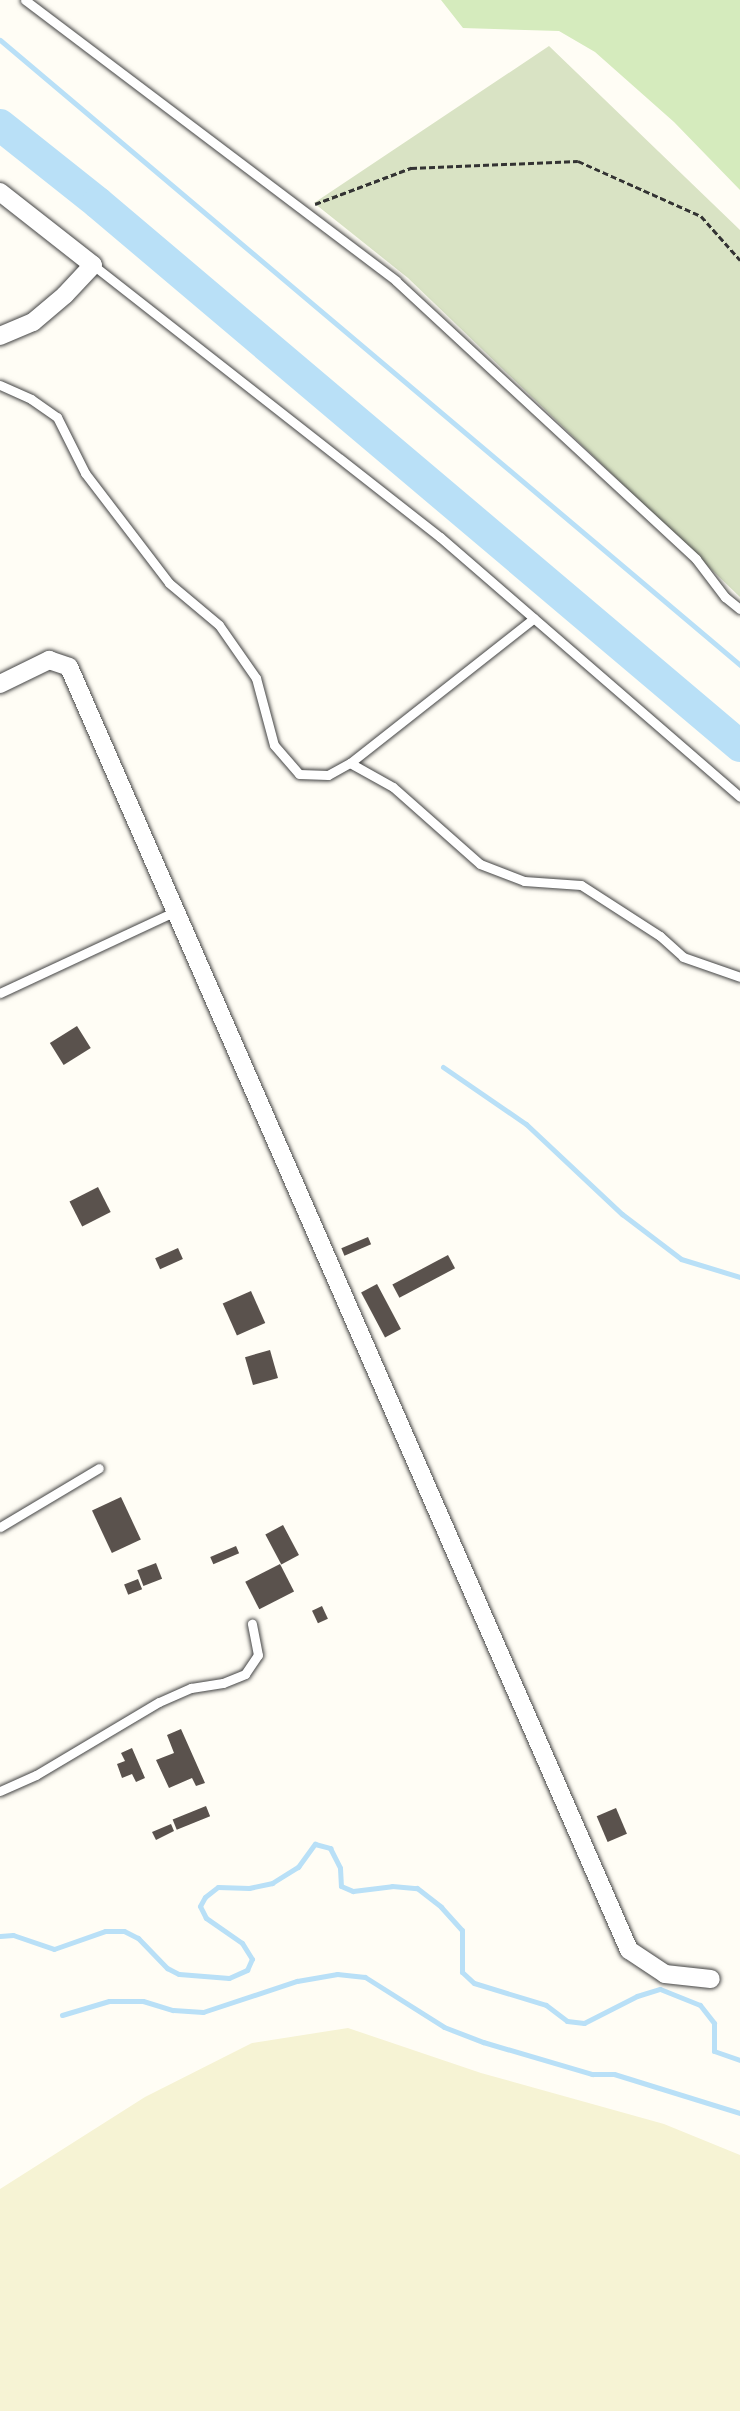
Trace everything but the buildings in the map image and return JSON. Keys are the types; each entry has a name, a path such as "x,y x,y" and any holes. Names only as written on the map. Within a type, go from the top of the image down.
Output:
{"street":[{"path":"0,192 93,264 65,295 33,322 0,336"},
{"path":"0,684 49,660 69,667 174,912 630,1950 664,1974 711,1979"}],"lane":[{"path":"25,0 396,281 696,559 725,597 740,609"},
{"path":"93,264 441,537 740,797"},
{"path":"0,385 31,399 57,417 85,474 155,565 169,583 219,626 256,678 274,745 299,774 328,775 350,763 534,618"},
{"path":"350,763 393,787 480,864 524,881 581,885 660,936 683,957 740,977"},
{"path":"0,993 174,912"},
{"path":"0,1527 99,1468"},
{"path":"0,1791 36,1775 159,1702 191,1688 223,1683 245,1674 258,1655 252,1624"}],"path":[{"path":"302,210 340,192 411,168 578,160 701,216 740,260"}],"shaded area":[{"path":"348,2028 481,2073 664,2124 740,2155 740,2411 0,2411 0,2189 145,2097 252,2043"}],"green space":[{"path":"441,0 740,0 740,190 674,122 595,52 559,31 463,28"},
{"path":"549,46 740,230 740,597 408,278 314,203"}],"waterway":[{"path":"0,40 740,665"},
{"path":"0,125 98,203 740,746"},
{"path":"443,1067 526,1124 622,1214 681,1259 740,1277"},
{"path":"0,1936 13,1935 54,1949 105,1931 124,1931 138,1938 167,1968 179,1974 229,1978 247,1970 252,1959 242,1943 206,1918 200,1906 205,1897 218,1887 249,1888 272,1883 298,1867 315,1844 330,1848 340,1868 341,1886 353,1891 392,1886 417,1888 441,1907 462,1930 462,1972 474,1983 546,2005 567,2021 584,2023 637,1996 660,1989 700,2005 714,2023 714,2051 740,2060"},
{"path":"62,2015 109,2001 143,2001 173,2010 203,2012 297,1981 337,1974 365,1977 444,2027 483,2042 592,2074 614,2074 740,2113"}]}
